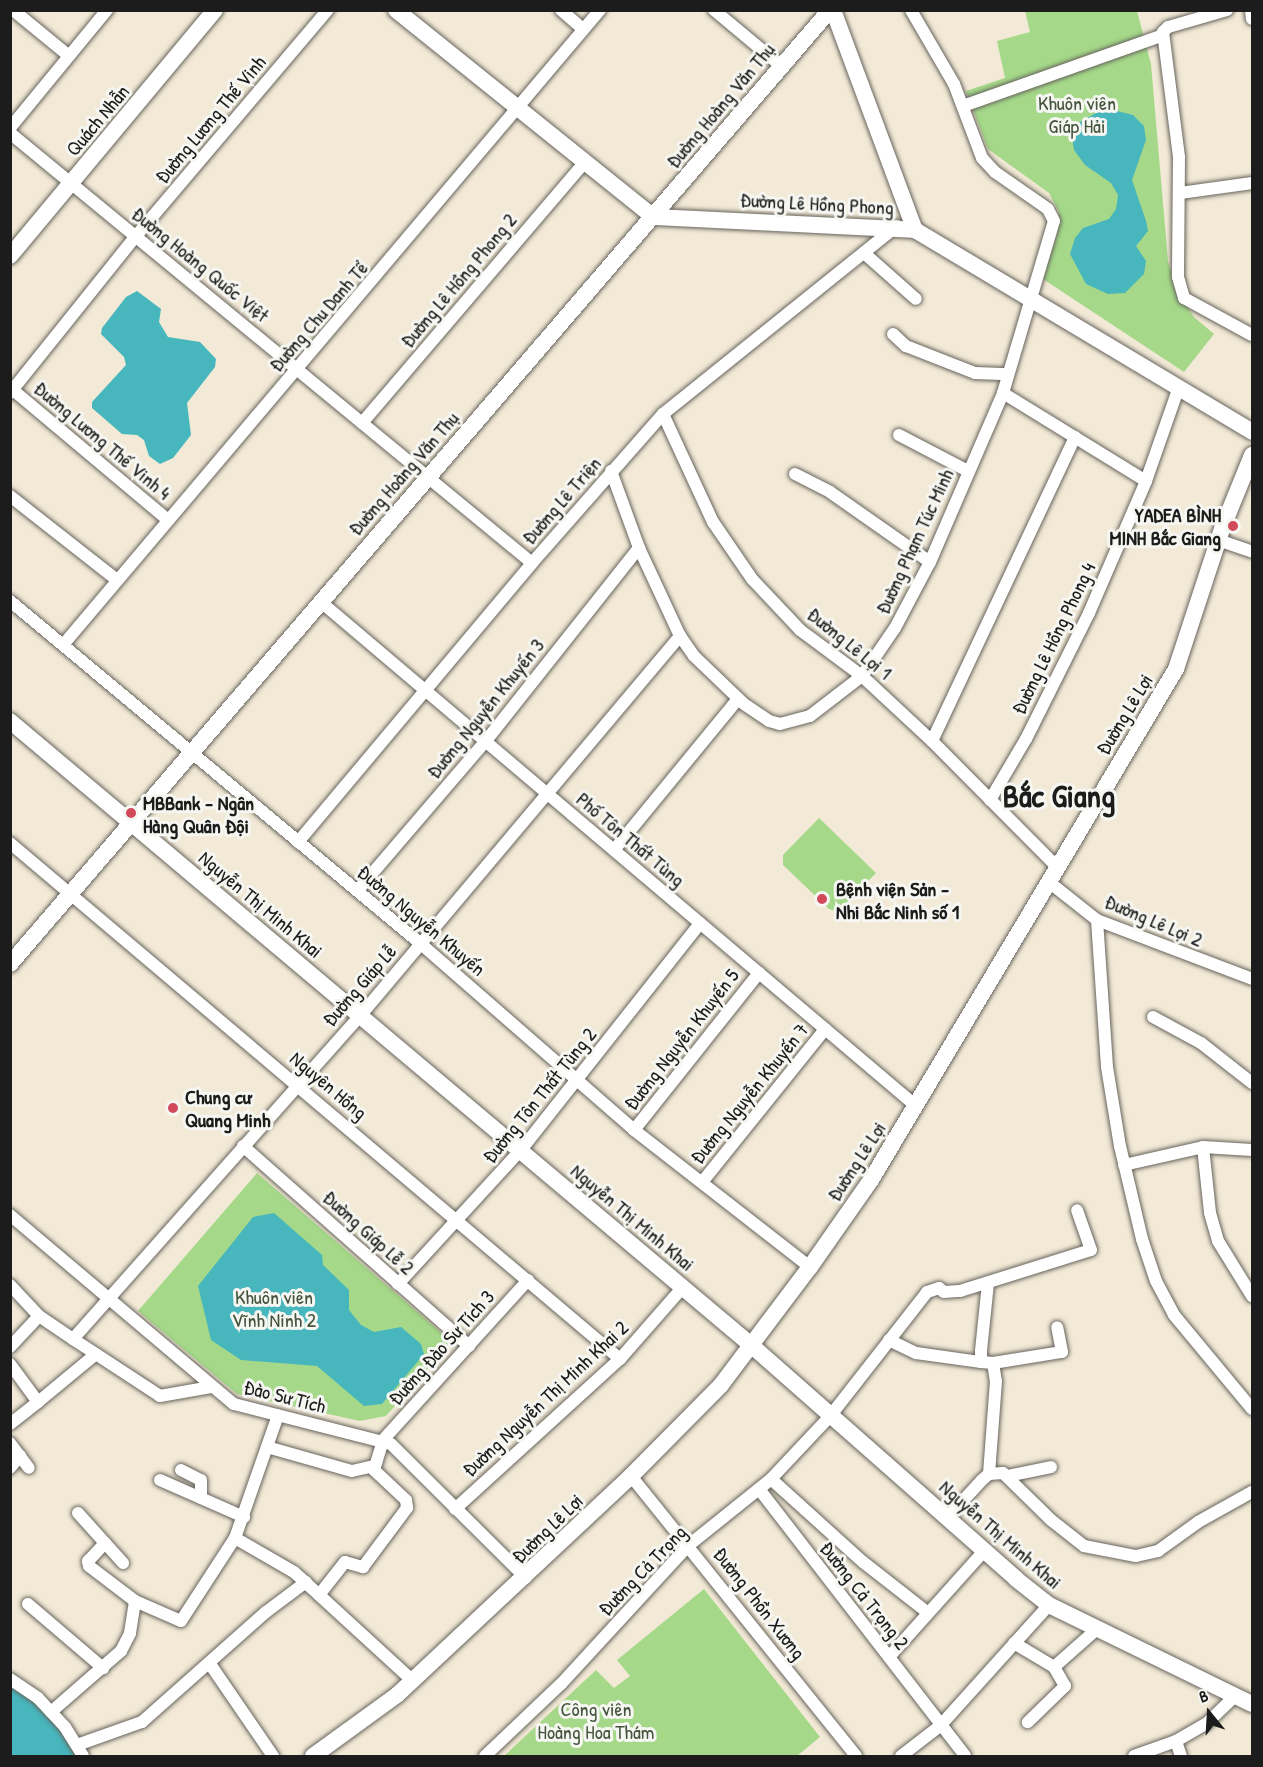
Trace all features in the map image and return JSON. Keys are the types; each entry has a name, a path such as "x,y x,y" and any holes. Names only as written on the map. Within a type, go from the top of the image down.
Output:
{"street":[{"path":"14,10 69,56"},
{"path":"10,128 107,10"},
{"name":"Quách Nhẫn","path":"10,256 215,10"},
{"name":"Đường Lương Thế Vinh","path":"12,392 136,236 328,10"},
{"path":"396,10 653,217"},
{"path":"561,10 583,29"},
{"name":"Đường Chu Danh Tể","path":"63,645 167,519 299,370 600,10"},
{"path":"714,10 780,65"},
{"path":"831,10 907,224"},
{"name":"Đường Hoàng Văn Thụ","path":"10,964 134,823 427,477 653,217 780,65 831,10"},
{"path":"911,10 963,106 1162,35 1168,27 1227,10"},
{"path":"1251,10 1252,19"},
{"path":"1162,35 1180,193 1180,291 1190,302 1252,334"},
{"name":"Đường Phạm Túc Minh","path":"611,471 639,548 680,636 694,656 738,699 769,721 792,722 810,716 862,676 895,628 930,562 1003,393 1028,300 1048,245 1053,215 988,166 977,147 963,106"},
{"name":"Đường Hoàng Quốc Việt","path":"10,133 532,563"},
{"name":"Đường Lê Hồng Phong 2","path":"362,423 585,162"},
{"path":"1180,193 1252,183"},
{"name":"Đường Lê Hồng Phong","path":"653,217 907,224 1028,300 1252,432"},
{"name":"Đường Lê Triện","path":"298,842 532,563 663,414 864,253 907,224"},
{"path":"864,253 916,299"},
{"path":"893,334 906,346 975,373 1008,374"},
{"name":"Đường Lê Hồng Phong 4","path":"990,800 1026,739 1089,613 1146,481 1179,387"},
{"name":"Đường Lương Thế Vinh 4","path":"12,392 167,519"},
{"path":"1003,393 1146,481"},
{"name":"Đường Lê Lợi 1","path":"663,414 724,543 800,630 862,676 932,741 990,800 1053,875"},
{"path":"899,435 968,471"},
{"path":"932,741 1075,437"},
{"name":"Đường Lê Lợi","path":"313,1756 413,1681 526,1578 631,1476 721,1385 810,1267 871,1180 1176,669 1218,540 1252,455"},
{"path":"795,474 830,492 930,562"},
{"path":"10,496 117,580"},
{"path":"1218,540 1252,552"},
{"name":"Đường Nguyễn Khuyến 3","path":"358,890 485,742 639,548"},
{"name":"Đường Nguyễn Khuyến","path":"10,601 192,755 358,890 634,1130 703,1181 810,1267"},
{"name":"Phố Tôn Thất Tùng","path":"321,602 916,1106"},
{"name":"Đường Giáp Lễ","path":"73,1339 297,1084 360,1016 545,793 680,636"},
{"path":"614,850 738,699"},
{"name":"Nguyễn Thị Minh Khai","path":"10,720 683,1287 1049,1605 1252,1704"},
{"name":"Nguyên Hồng","path":"10,843 620,1359"},
{"name":"Đường Lê Lợi 2","path":"1053,875 1097,920 1252,979"},
{"path":"1097,920 1107,1067 1134,1215 1156,1281 1174,1316 1252,1409"},
{"name":"Đường Tôn Thất Tùng 2","path":"398,1284 521,1150 700,923"},
{"name":"Đường Nguyễn Khuyến 5","path":"634,1130 759,972"},
{"path":"1153,1017 1201,1043 1252,1083"},
{"name":"Đường Nguyễn Khuyến 7","path":"703,1181 825,1029"},
{"name":"Đường Giáp Lễ 2","path":"243,1146 469,1346"},
{"path":"1124,1164 1203,1147 1252,1149"},
{"path":"1203,1147 1210,1213 1218,1241 1252,1296"},
{"path":"949,1516 988,1474 996,1391 987,1363 988,1283 1091,1250 1077,1210"},
{"name":"Đào Sư Tích","path":"10,1215 211,1387 234,1404 383,1440"},
{"name":"Đường Đào Sư Tích 3","path":"383,1440 528,1280"},
{"name":"Đường Cả Trọng","path":"485,1756 561,1684 689,1545 771,1479 831,1415 920,1299 934,1288 951,1293 988,1283"},
{"path":"10,1285 39,1316 160,1396 211,1387"},
{"name":"Đường Nguyễn Thị Minh Khai 2","path":"455,1509 620,1359 683,1287"},
{"path":"10,1347 39,1316"},
{"path":"889,1340 916,1353 987,1363 1062,1352 1057,1327"},
{"path":"10,1424 96,1354"},
{"path":"11,1366 38,1402"},
{"path":"105,1543 87,1563 135,1601 181,1620 235,1538 278,1415"},
{"path":"373,1466 383,1440 526,1578"},
{"path":"10,1443 29,1468"},
{"path":"267,1447 352,1471 373,1466"},
{"path":"10,1468 20,1456"},
{"path":"319,1595 345,1563 363,1568 407,1508 406,1500 373,1466"},
{"path":"988,1474 1008,1476 1051,1467"},
{"path":"181,1470 201,1480 201,1498"},
{"name":"Đường Phồn Xương","path":"631,1476 689,1545 856,1756"},
{"path":"1008,1476 1051,1520 1084,1546 1119,1555 1158,1551 1198,1522 1252,1492"},
{"path":"771,1479 863,1562 927,1612"},
{"path":"160,1480 244,1517"},
{"name":"Đường Cả Trọng 2","path":"759,1490 965,1756"},
{"path":"78,1513 123,1563"},
{"path":"235,1538 284,1564 413,1681"},
{"path":"889,1657 985,1550"},
{"path":"10,1679 51,1712 80,1751 142,1722 266,1612 306,1582"},
{"path":"51,1712 104,1668 128,1639 135,1601"},
{"path":"28,1604 104,1668"},
{"path":"900,1756 940,1726 1049,1605"},
{"path":"1054,1667 1097,1629"},
{"path":"1014,1643 1054,1667 1065,1686 1062,1692 1028,1722"},
{"path":"210,1664 273,1756"},
{"path":"1134,1756 1176,1741 1206,1724 1235,1696"},
{"path":"1176,1741 1181,1756"}],"green space":[{"name":"Khuôn viên Giáp Hải","path":"1025,11 1137,11 1151,64 1168,261 1178,293 1194,317 1214,334 1184,372 1043,279 1057,234 1059,212 1049,193 988,149 966,91 1005,78 997,41 1030,32"},
{"path":"819,818 876,873 838,912 829,909 783,865 783,855"},
{"name":"Khuôn viên Vĩnh Ninh 2","path":"257,1173 452,1342 386,1416 360,1421 237,1394 138,1311"},
{"name":"Công viên Hoàng Hoa Thám","path":"704,1589 820,1737 797,1756 504,1756 596,1670 614,1688 630,1676 617,1660"}],"water":[{"path":"1105,108 1133,115 1144,126 1146,140 1132,180 1148,231 1136,246 1146,261 1144,274 1125,293 1108,294 1086,284 1070,254 1075,238 1083,228 1109,219 1116,209 1118,195 1111,183 1085,165 1074,150 1072,138 1080,122"},
{"path":"137,291 161,309 159,322 168,337 200,342 216,359 215,367 187,403 191,435 173,458 160,464 149,456 144,440 137,435 122,434 92,408 92,402 126,365 124,357 101,334 102,328 126,297"},
{"path":"274,1213 322,1255 323,1265 349,1290 349,1310 361,1325 374,1332 401,1327 421,1344 424,1354 382,1404 364,1406 317,1366 241,1360 211,1340 198,1286 253,1217"},
{"path":"10,1683 51,1717 76,1756 11,1756"}],"place":[{"name":"YADEA BÌNH MINH Bắc Giang","path":"1233,526"},
{"name":"MBBank - Ngân Hàng Quân Đội","path":"131,813"},
{"name":"Bệnh viện Sản - Nhi Bắc Ninh số 1","path":"822,899"},
{"name":"Chung cư Quang Minh","path":"173,1108"}],"district":[{"name":"Bắc Giang","path":"1059,796"}]}
